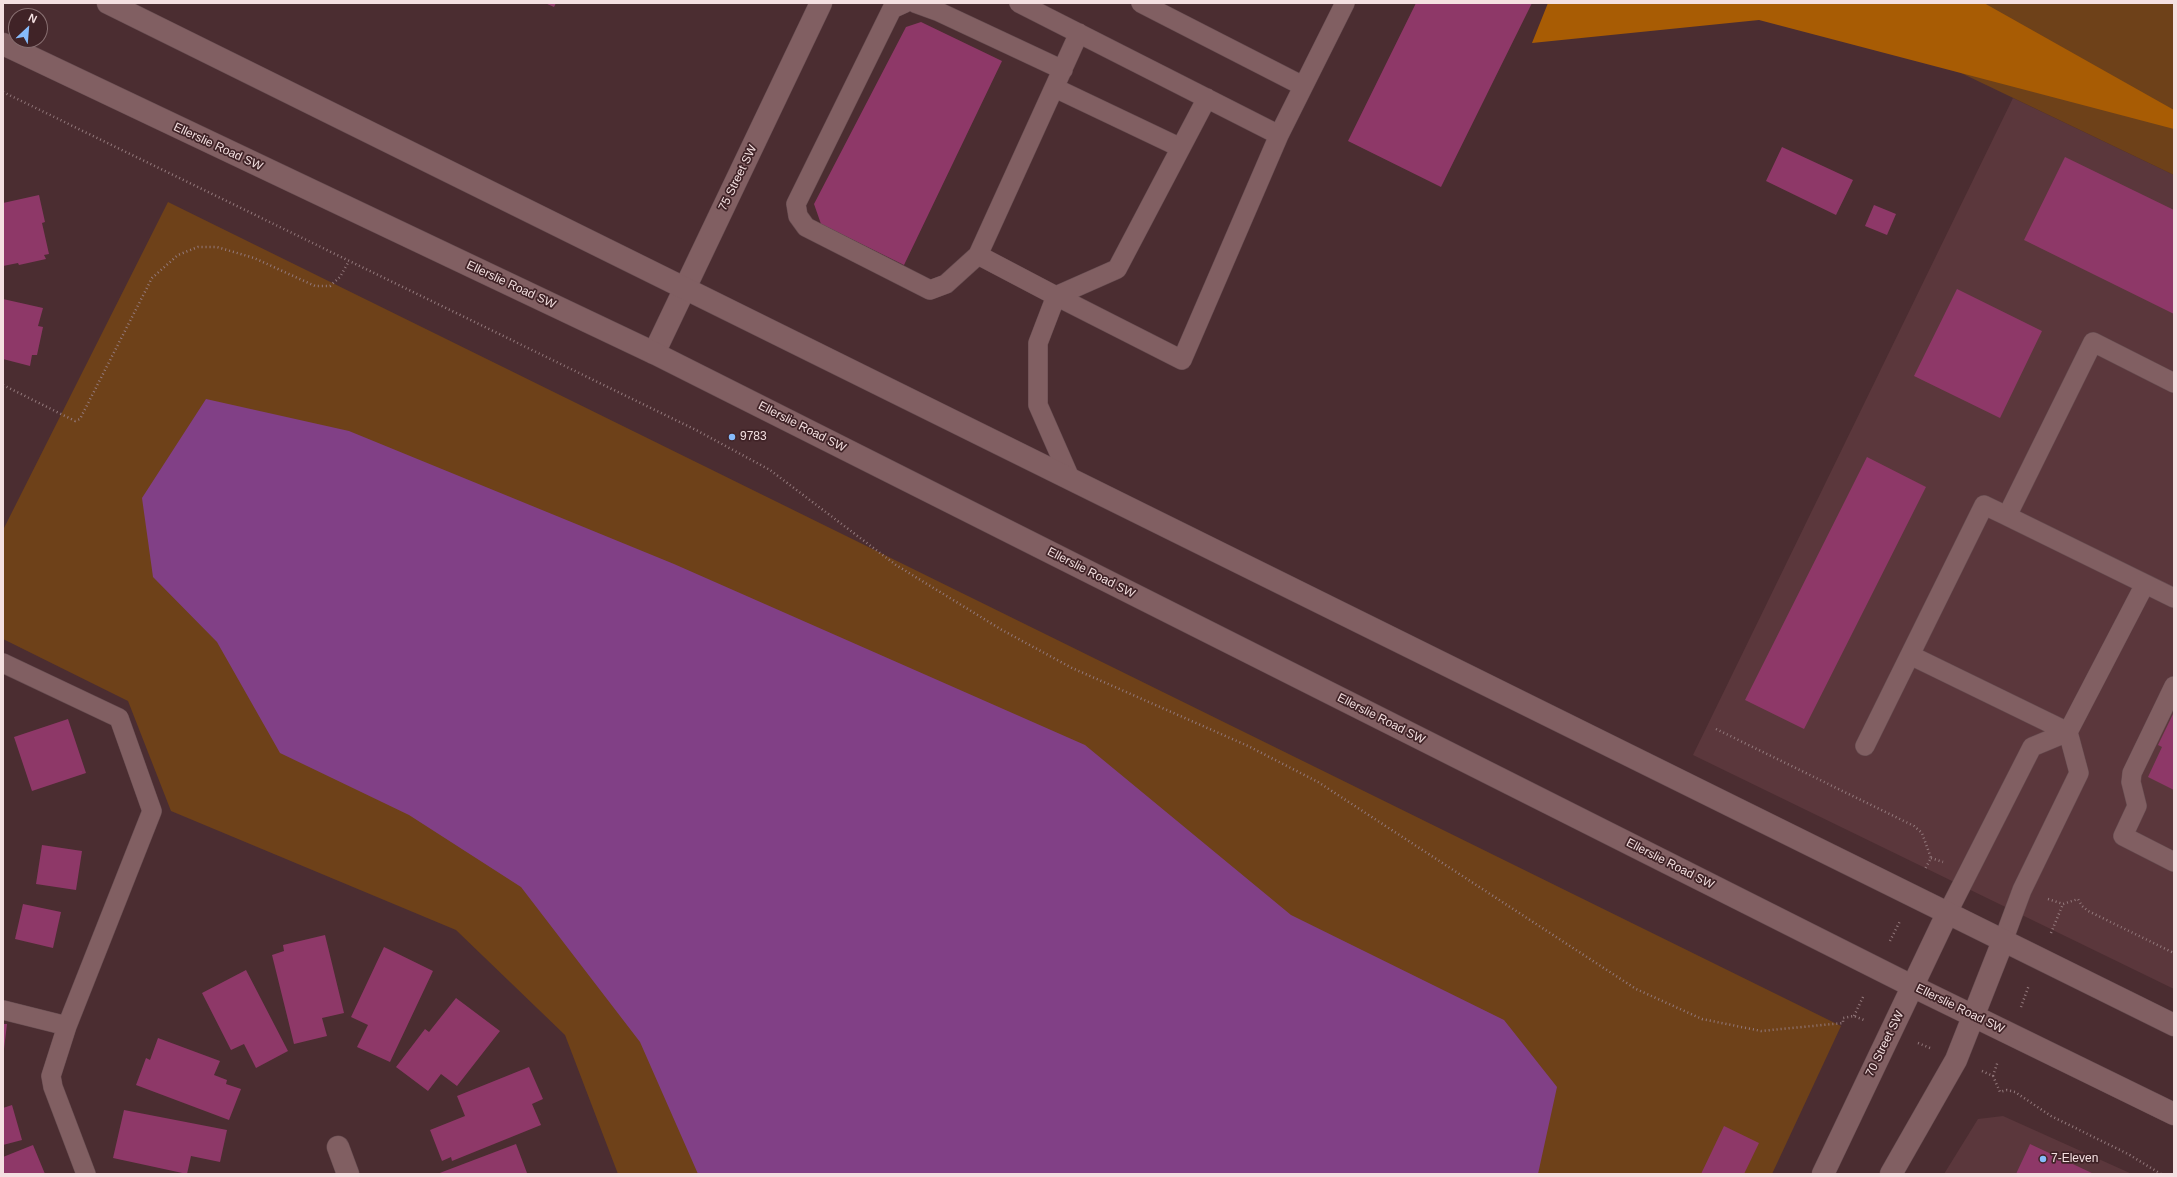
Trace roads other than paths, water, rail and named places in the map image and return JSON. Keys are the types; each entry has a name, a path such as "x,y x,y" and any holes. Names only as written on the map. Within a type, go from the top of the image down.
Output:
{"main road":[{"path":"108,3 685,287 1947,914 2174,1025"},
{"name":"75 Street SW","path":"654,353 821,3"},
{"name":"Ellerslie Road SW","path":"3,44 654,353 1912,986 2174,1114"},
{"name":"70 Street SW","path":"1823,1174 1947,914"},
{"path":"1891,1174 1956,1060 2003,941"},
{"path":"338,1147 348,1174"}],"lane":[{"path":"905,3 892,9 796,204 798,216 806,227 930,290 946,284 978,255 1079,33"},
{"path":"915,3 937,11 1063,70"},
{"path":"1019,3 1279,135"},
{"path":"1141,3 1303,86"},
{"path":"978,255 1182,360 1279,135 1345,3"},
{"path":"1055,88 1179,147"},
{"path":"1070,478 1038,405 1038,344 1056,296 1117,269 1179,147 1207,98"},
{"path":"2007,516 2093,342 2174,382"},
{"path":"1865,746 1984,506 2174,598"},
{"path":"1947,914 2032,747 2068,732 2145,584"},
{"path":"1910,655 2068,732 2079,773 2022,890 2003,941"},
{"path":"3,663 118,718 152,811 67,1026 50,1076 86,1174"},
{"path":"2174,686 2132,773 2131,782 2137,806 2123,836 2174,862"},
{"path":"3,1010 67,1026"}],"place":[{"name":"9783","path":"732,437"},
{"name":"7-Eleven","path":"2043,1159"}]}
